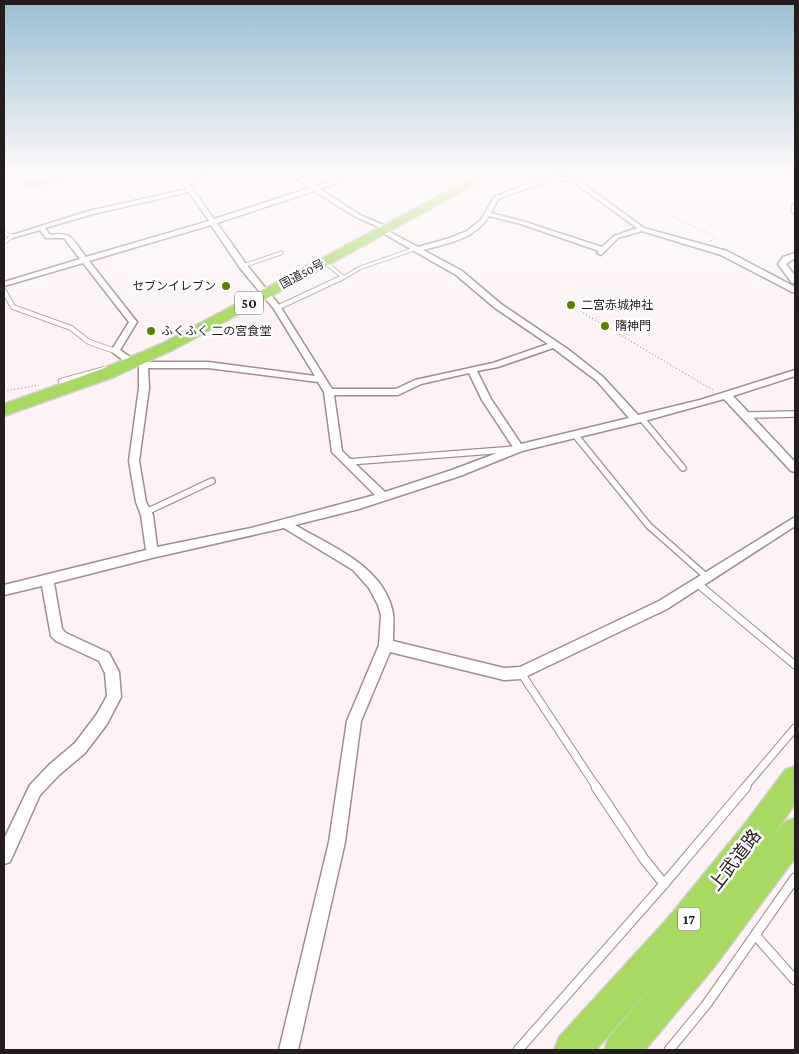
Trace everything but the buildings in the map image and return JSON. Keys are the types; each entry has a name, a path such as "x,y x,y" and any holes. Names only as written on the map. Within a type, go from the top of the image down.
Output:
{"highway":[{"name":"国道50号","path":"4,410 139,363 396,224"},
{"name":"上武道路","path":"572,1050 679,931 754,837 795,780"},
{"name":"上武道路","path":"622,1050 702,954 795,834"}],"street":[{"path":"12,236 50,224"},
{"path":"4,284 206,224"},
{"path":"214,224 243,266 277,308 329,392 337,452 382,496"},
{"path":"374,224 459,273 498,306 554,346 566,352 600,379 639,420"},
{"path":"418,249 467,233 479,224"},
{"path":"529,224 602,251 616,237 642,229"},
{"path":"636,224 642,229 732,256 795,290"},
{"path":"41,227 48,237 65,235 133,322 115,351 139,363 208,365 249,369 296,378 321,379"},
{"path":"795,255 782,264 795,281"},
{"path":"329,392 398,392 436,376 495,365 554,346"},
{"path":"139,363 144,388 134,461 141,502 146,512 152,553"},
{"path":"472,370 487,400 519,448"},
{"path":"4,590 152,553 355,506 456,473 519,448 639,420 727,396 795,373"},
{"path":"727,396 795,468"},
{"path":"386,645 504,674 521,673 655,609 703,581 795,521"},
{"path":"286,523 289,527 357,567 365,575 384,604 387,616 386,645 354,722 337,842 289,1050"},
{"path":"5,849 36,790 54,770 80,748 102,719 114,697 112,672 104,657 61,637 56,632 48,579"}],"lane":[{"path":"4,233 12,236 4,243"},
{"path":"277,308 323,288 360,268 418,249"},
{"path":"243,266 281,253"},
{"path":"325,262 343,276"},
{"path":"4,291 13,307 71,328 89,342 115,351"},
{"path":"61,380 103,369 108,373"},
{"path":"746,415 795,414"},
{"path":"639,420 683,468"},
{"path":"576,436 649,526 703,581 795,665"},
{"path":"348,462 519,448"},
{"path":"146,512 212,482"},
{"path":"521,673 644,858 664,884"},
{"path":"518,1050 664,884 795,728"},
{"path":"669,1050 706,1006 795,878"},
{"path":"756,936 795,980"}],"path":[{"path":"688,224 714,236 715,238 704,247"},
{"path":"580,311 717,393"},
{"path":"4,391 61,380"}],"place":[{"name":"セブンイレブン","path":"226,286"},
{"name":"二宮赤城神社","path":"571,305"},
{"name":"隋神門","path":"605,326"},
{"name":"ふくふく 二の宮食堂","path":"151,331"}]}
